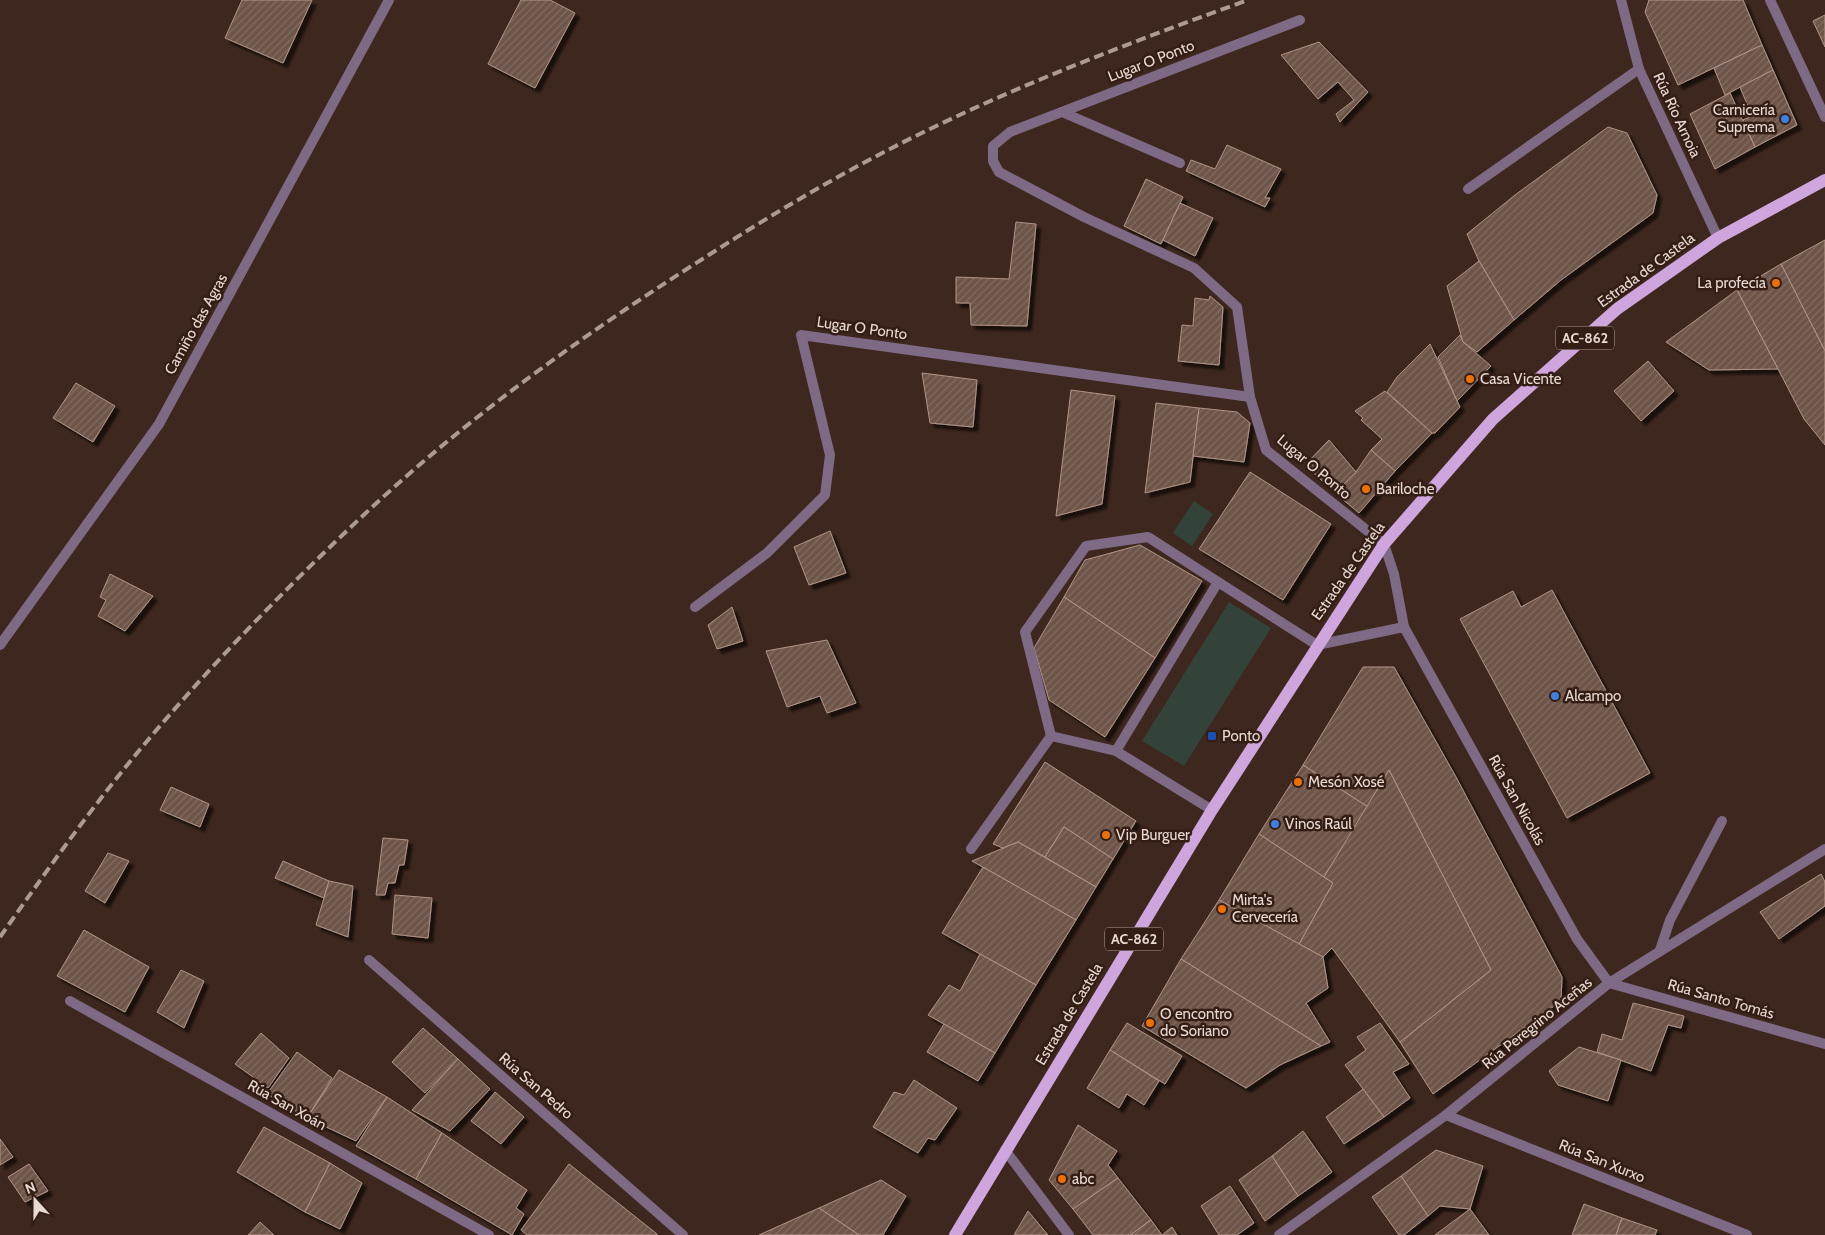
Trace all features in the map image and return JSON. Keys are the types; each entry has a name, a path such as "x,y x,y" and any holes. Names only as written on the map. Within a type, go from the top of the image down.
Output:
{"main road":[{"name":"Estrada de Castela","path":"956,1235 1005,1150 1212,810 1384,544 1494,419 1617,309 1718,238 1825,180"}],"street":[{"name":"Camiño das Agras","path":"0,645 159,424 389,0"},
{"name":"Rúa Río Arnoia","path":"1621,0 1639,69 1718,238"},
{"path":"1770,0 1825,117"},
{"name":"Lugar O Ponto","path":"1300,20 1010,132 993,146 993,161 999,172 1084,217 1194,268 1237,307 1250,397 1266,450 1384,544"},
{"path":"1468,189 1639,69"},
{"path":"1062,112 1180,163"},
{"name":"Lugar O Ponto","path":"694,606 767,552 825,495 830,455 801,335 1250,397"},
{"name":"Estrada de Castela","path":"1051,736 1025,632 1086,546 1148,537 1317,645"},
{"name":"Rúa San Nicolás","path":"1384,544 1394,574 1404,627 1578,939 1609,983"},
{"path":"1116,751 1218,582"},
{"path":"1317,645 1404,627"},
{"path":"971,849 1051,736 1116,751 1212,810"},
{"path":"1660,950 1670,920 1722,821"},
{"name":"Rúa Peregrino Aceñas","path":"1278,1235 1446,1115 1609,983 1825,850"},
{"name":"Rúa San Pedro","path":"369,960 683,1235"},
{"name":"Rúa Santo Tomás","path":"1609,983 1825,1044"},
{"name":"Rúa San Xoán","path":"70,1001 489,1235"},
{"name":"Rúa San Xurxo","path":"1446,1115 1747,1235"},
{"path":"1005,1150 1069,1235"}],"green space":[{"path":"1194,501 1213,514 1192,546 1173,533"},
{"path":"1229,602 1271,628 1184,766 1142,741"}],"building":[{"path":"242,0 312,0 283,63 225,38"},
{"path":"521,0 550,0 575,13 535,88 488,64"},
{"path":"1649,0 1743,0 1762,45 1678,85 1645,12"},
{"path":"1825,15 1825,47 1813,21"},
{"path":"1319,42 1368,92 1340,122 1336,114 1354,100 1338,82 1318,99 1281,55"},
{"path":"1762,45 1773,70 1725,95 1714,68"},
{"path":"1773,70 1797,125 1755,147 1743,120 1752,116 1740,87"},
{"path":"1730,93 1755,147 1715,169 1690,114"},
{"path":"1608,127 1627,133 1657,195 1653,213 1561,280 1514,320 1479,261 1467,234 1515,195"},
{"path":"1227,145 1281,169 1265,198 1270,198 1265,207 1186,171 1191,160 1215,169"},
{"path":"1146,179 1183,197 1161,244 1124,226"},
{"path":"1180,203 1213,218 1195,256 1163,240"},
{"path":"1016,222 1036,224 1027,326 971,325 970,303 956,303 956,277 1009,279"},
{"path":"1825,240 1825,351 1781,264"},
{"path":"1479,261 1514,320 1477,352 1463,342 1447,286"},
{"path":"1781,264 1825,351 1825,445 1804,419 1737,290"},
{"path":"1737,290 1778,369 1709,370 1666,342"},
{"path":"1210,296 1223,307 1219,365 1178,361 1182,325 1193,326 1195,298 1209,300"},
{"path":"1460,335 1463,342 1491,366 1457,401 1438,357"},
{"path":"1430,344 1460,407 1435,433 1432,433 1387,392 1397,377"},
{"path":"1648,361 1674,391 1641,421 1614,391"},
{"path":"922,373 977,380 973,427 930,423"},
{"path":"76,383 115,406 93,442 53,418"},
{"path":"1071,390 1115,396 1102,504 1056,516"},
{"path":"1385,391 1432,433 1395,471 1371,450 1382,439 1361,420 1363,418 1355,411"},
{"path":"1156,403 1199,408 1190,482 1145,493"},
{"path":"1199,408 1237,412 1250,423 1244,462 1193,456"},
{"path":"1329,440 1356,472 1335,493 1305,465"},
{"path":"1371,450 1395,471 1359,513 1335,493 1356,472"},
{"path":"1250,472 1331,524 1283,600 1199,549"},
{"path":"830,531 846,573 809,585 794,547"},
{"path":"1140,545 1202,581 1155,658 1064,597 1085,560"},
{"path":"110,574 153,596 125,631 98,616 106,600 100,597"},
{"name":"Alcampo","path":"1552,590 1650,773 1567,818 1460,619 1513,591 1521,607"},
{"path":"1064,597 1155,658 1105,737 1049,700 1034,648"},
{"path":"732,607 743,641 717,649 708,625"},
{"path":"827,640 856,703 827,713 820,696 787,707 766,651"},
{"path":"1363,667 1394,667 1456,777 1562,977 1561,1001 1433,1094 1400,1042 1491,970 1389,770 1368,807 1303,765"},
{"path":"1045,762 1136,821 1113,859 1064,827 1045,857 1018,842 1003,848 993,844"},
{"path":"1303,765 1368,807 1324,877 1259,834"},
{"path":"1389,770 1491,970 1400,1042 1332,948 1323,957 1299,944 1333,883 1324,877"},
{"path":"171,787 209,804 200,827 160,810"},
{"path":"1064,827 1113,859 1096,887 1045,857"},
{"path":"1259,834 1333,883 1299,944 1219,900"},
{"path":"383,838 408,840 404,865 399,865 395,883 388,883 385,895 376,895"},
{"path":"1018,842 1096,887 1076,920 972,861"},
{"path":"108,853 129,861 105,903 85,891"},
{"path":"283,861 329,881 324,898 275,878"},
{"path":"983,867 1076,920 1036,985 942,933"},
{"path":"1821,874 1825,882 1825,906 1779,939 1760,912"},
{"path":"329,881 353,886 348,937 316,925"},
{"path":"395,895 432,898 428,938 392,934"},
{"path":"1219,900 1323,957 1328,988 1306,1003 1330,1042 1321,1046 1181,959"},
{"path":"84,930 149,967 125,1012 57,976"},
{"path":"980,954 1036,985 995,1053 928,1015 949,985 960,991"},
{"path":"1181,959 1321,1046 1280,1065 1246,1088 1142,1026"},
{"path":"181,970 204,981 184,1028 157,1012"},
{"path":"1633,1003 1684,1016 1681,1028 1668,1025 1651,1071 1597,1052 1602,1034 1622,1040"},
{"path":"1127,1023 1182,1056 1165,1084 1110,1050"},
{"path":"1380,1023 1409,1064 1393,1072 1410,1098 1384,1117 1345,1065 1366,1050 1357,1037"},
{"path":"944,1024 995,1053 978,1081 927,1052"},
{"path":"423,1028 458,1059 425,1093 392,1062"},
{"path":"261,1033 289,1058 268,1088 235,1064"},
{"path":"1579,1047 1621,1060 1608,1101 1558,1085 1549,1071"},
{"path":"1110,1050 1159,1081 1144,1105 1127,1094 1119,1108 1087,1088"},
{"path":"297,1052 332,1078 307,1118 267,1094"},
{"path":"458,1059 490,1089 450,1131 412,1110"},
{"path":"339,1070 387,1097 356,1141 307,1118"},
{"path":"914,1080 957,1108 935,1140 928,1138 918,1153 873,1127 894,1092 904,1095"},
{"path":"1363,1089 1384,1117 1344,1144 1326,1117"},
{"path":"495,1092 524,1117 501,1144 471,1121"},
{"path":"387,1097 442,1133 416,1179 356,1146"},
{"path":"1078,1125 1117,1151 1108,1165 1118,1178 1073,1209 1049,1180"},
{"path":"264,1127 330,1163 305,1212 237,1172"},
{"path":"1303,1131 1332,1172 1298,1196 1272,1156"},
{"path":"442,1133 527,1190 516,1208 524,1214 512,1235 416,1179"},
{"path":"0,1139 13,1157 0,1165"},
{"path":"1436,1150 1483,1166 1470,1209 1440,1206 1428,1216 1401,1176"},
{"path":"1272,1156 1298,1196 1265,1221 1239,1180"},
{"path":"330,1163 362,1183 340,1229 305,1212"},
{"path":"29,1164 48,1191 25,1202 8,1177"},
{"path":"569,1164 657,1235 527,1235 521,1230"},
{"path":"1401,1176 1428,1216 1404,1235 1399,1235 1372,1197"},
{"path":"1118,1178 1151,1220 1130,1235 1093,1235 1073,1209"},
{"path":"881,1180 906,1196 883,1235 859,1235 819,1208"},
{"path":"1230,1186 1254,1223 1237,1235 1219,1235 1201,1206"},
{"path":"1584,1204 1622,1218 1616,1235 1572,1235"},
{"path":"819,1208 859,1235 759,1235"},
{"path":"1470,1209 1489,1235 1435,1235"},
{"path":"1028,1211 1048,1235 1014,1235"},
{"path":"1622,1218 1657,1230 1655,1235 1616,1235"},
{"path":"1151,1220 1162,1235 1130,1235"},
{"path":"260,1222 274,1235 248,1235"},
{"path":"1172,1227 1177,1235 1162,1235"}],"railway":[{"path":"0,937 65,846 116,780 191,690 285,591 382,498 501,398 585,337 671,279 794,203 874,157 930,129 1047,76 1248,0"}],"place":[{"name":"Carnicería Suprema","path":"1785,119"},
{"name":"La profecía","path":"1776,283"},
{"name":"Casa Vicente","path":"1470,379"},
{"name":"Bariloche","path":"1366,489"},
{"name":"Alcampo","path":"1555,696"},
{"name":"Ponto","path":"1212,736"},
{"name":"Mesón Xosé","path":"1298,782"},
{"name":"Vinos Raúl","path":"1275,824"},
{"name":"Vip Burguer","path":"1106,835"},
{"name":"Mirta's Cervecería","path":"1222,909"},
{"name":"O encontro do Soriano","path":"1150,1023"},
{"name":"abc","path":"1062,1179"}]}
